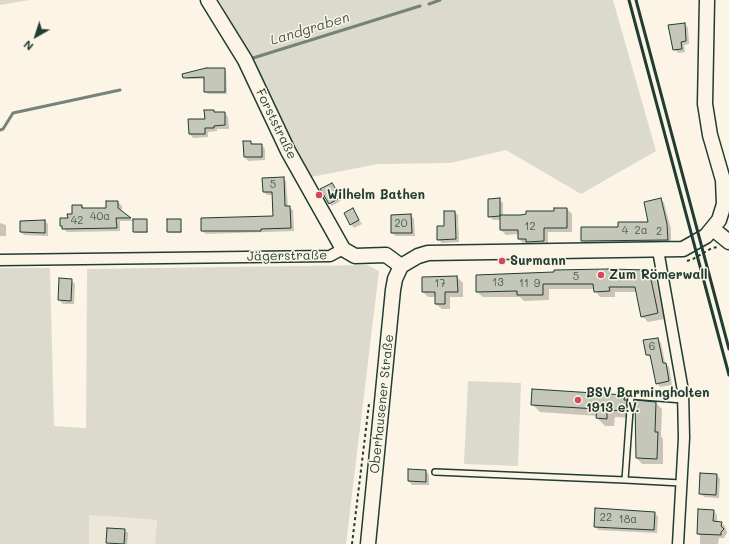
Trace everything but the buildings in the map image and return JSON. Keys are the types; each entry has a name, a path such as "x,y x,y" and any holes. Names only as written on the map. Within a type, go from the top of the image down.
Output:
{"main road":[{"name":"Forststraße","path":"208,0 245,60 288,151 342,249"},
{"path":"401,266 418,256 428,253 683,249 700,240 713,229 723,211 724,196 723,180 710,135 705,104 707,0"},
{"path":"713,229 729,242"},
{"name":"Jägerstraße","path":"342,249 354,256 386,255 401,266"},
{"name":"Oberhausener Straße","path":"368,544 393,290 395,279 401,266"}],"street":[{"name":"Jägerstraße","path":"0,260 330,256 342,249"},
{"path":"658,250 683,400 684,438 678,544"}],"lane":[{"path":"625,480 631,396 683,400"},
{"path":"435,472 681,483"}],"shaded area":[{"path":"0,0 29,0 0,5"},
{"path":"219,0 613,0 656,151 581,194 506,150 450,163 378,164 311,177 247,58 249,54"},
{"path":"367,265 379,271 346,544 155,544 157,520 89,515 89,544 0,544 0,268 50,268 54,426 86,428 87,269"},
{"path":"468,381 521,383 518,466 464,464"},
{"path":"89,515 157,520 155,544 89,544"}],"waterway":[{"name":"Landgraben","path":"429,4 440,0"},
{"name":"Landgraben","path":"253,58 420,6"},
{"name":"Landgraben","path":"0,130 3,129 13,113 120,90"}],"railway":[{"path":"629,0 729,375"},
{"path":"636,0 729,349"}],"place":[{"name":"Wilhelm Bathen","path":"319,195"},
{"name":"Surmann","path":"502,261"},
{"name":"Zum Römerwall","path":"601,275"},
{"name":"BSV Barmingholten 1913 e.V.","path":"578,400"}]}
